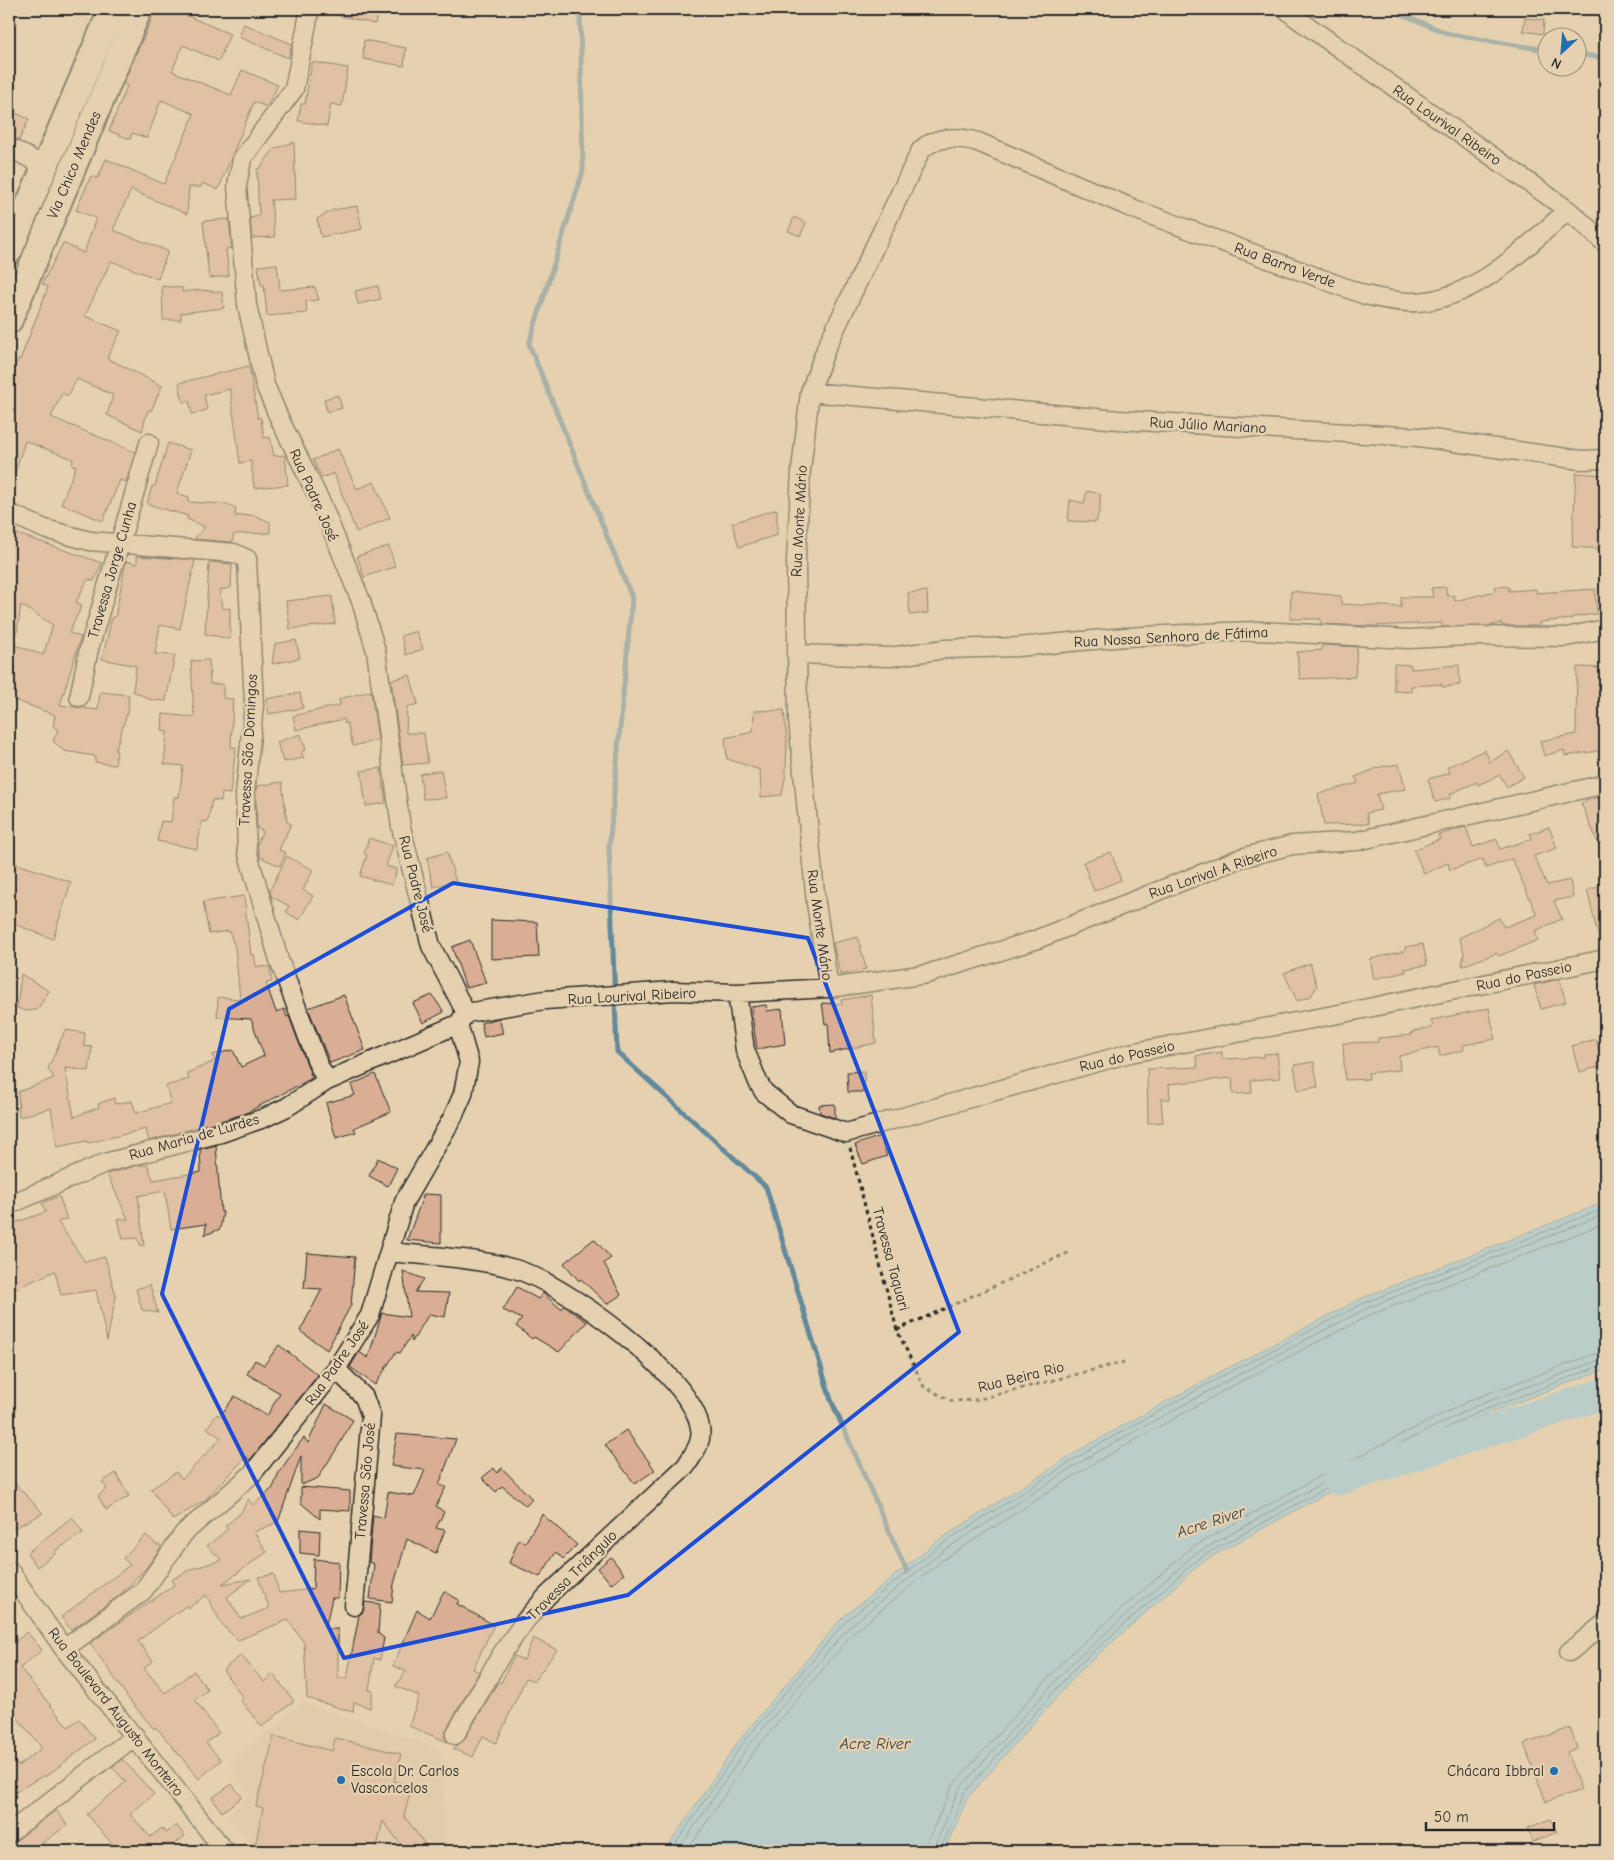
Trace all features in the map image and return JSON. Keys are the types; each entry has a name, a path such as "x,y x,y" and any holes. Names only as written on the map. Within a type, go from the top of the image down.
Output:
{"main road":[{"name":"Via Chico Mendes","path":"9,251 112,9"},
{"name":"Via Chico Mendes","path":"9,321 139,9"}],"street":[{"name":"Rua Padre José","path":"64,1649 143,1590 184,1533 252,1474 336,1369 370,1315 404,1202 453,1117 462,1094 469,1062 462,1018 431,946 402,827 376,651 322,505 265,385 247,306 237,186 242,158 294,89 310,9"},
{"name":"Rua Lourival Ribeiro","path":"1286,9 1295,18 1568,210 1605,243"},
{"name":"Rua Monte Mário","path":"829,988 816,903 804,794 796,654 796,560 801,470 810,392 826,346 922,150 934,141 957,138 990,147"},
{"path":"9,147 44,166"},
{"name":"Rua Barra Verde","path":"990,147 1134,209 1365,295 1391,300 1418,302 1442,298 1482,280 1509,262 1568,210"},
{"name":"Rua Júlio Mariano","path":"810,392 1119,420 1419,437 1582,460 1605,459"},
{"name":"Travessa Jorge Cunha","path":"79,697 89,649 149,443"},
{"name":"Travessa São Domingos","path":"9,513 45,530 90,540 234,553 247,560 254,705 245,794 247,851 279,960 318,1064 327,1081"},
{"name":"Rua Nossa Senhora de Fátima","path":"796,654 890,657 945,649 1018,647 1125,637 1226,632 1259,631 1409,639 1468,636 1566,637 1605,629"},
{"name":"Rua Lorival A Ribeiro","path":"829,988 912,977 955,967 1035,940 1242,858 1274,849 1302,844 1357,841 1605,784"},
{"name":"Rua do Passeio","path":"846,1133 1130,1053 1339,1014 1605,959"},
{"name":"Rua Lourival Ribeiro","path":"462,1018 545,1000 673,991 737,993 829,988"},
{"path":"737,993 745,1050 764,1092 791,1114 846,1133"},
{"name":"Rua Maria de Lurdes","path":"9,1205 105,1163 221,1133 264,1118 287,1107 327,1081 462,1018"},
{"name":"Travessa Triângulo","path":"390,1252 505,1267 544,1280 641,1349 672,1378 694,1408 701,1428 697,1449 686,1466 524,1621 501,1655 455,1735"},
{"name":"Travessa São José","path":"336,1369 364,1397 371,1416 354,1606"},
{"name":"Rua Boulevard Augusto Monteiro","path":"9,1570 64,1649 225,1851"},
{"path":"1569,1652 1605,1623"},
{"path":"9,1833 135,1736"}],"path":[{"name":"Travessa Taquari","path":"846,1133 897,1330 924,1387"},
{"path":"897,1330 1072,1251"},
{"name":"Rua Beira Rio","path":"924,1387 952,1401 976,1400 1124,1362"}],"highlighted area":[{"path":"453,883 808,938 959,1332 628,1595 344,1658 162,1294 229,1009"}],"shaded area":[{"name":"Escola Dr. Carlos Vasconcelos","path":"302,1702 441,1749 447,1851 254,1851 228,1815 249,1796 230,1764"}],"water":[{"name":"Acre River","path":"1605,1202 1605,1369 1481,1416 1340,1486 1202,1562 1079,1672 968,1797 944,1851 665,1851 740,1739 841,1619 936,1542 1086,1446 1224,1370 1362,1298"}],"building":[{"path":"156,9 171,9 230,34 219,61 183,45 172,71 231,95 242,70 278,85 267,107 254,102 218,190 203,183 201,187 189,187 187,214 131,190 113,230 168,251 158,279 111,261 85,316 121,331 107,358 162,386 151,411 148,410 142,431 107,415 113,395 77,379 68,396 62,393 51,417 135,452 126,482 120,480 103,521 61,504 76,466 72,465 73,459 25,441 12,482 9,482 9,380 18,359 20,360 48,287 42,284 63,243 84,253 96,218 76,210 91,176 98,178 106,159 164,184 194,114 161,100 147,138 132,133 130,139 109,131 127,86 123,84"},
{"path":"332,9 379,9 375,24 332,14"},
{"path":"1525,18 1544,20 1543,28 1536,28 1536,33 1523,31"},
{"path":"244,24 292,44 288,58 239,37"},
{"path":"364,40 406,48 404,66 363,59"},
{"path":"312,62 348,68 342,106 331,104 327,126 298,121 301,104 305,104"},
{"path":"9,110 29,119 19,140 9,136"},
{"path":"294,142 296,199 271,200 275,237 252,238 250,218 259,216 257,169 260,168 274,149"},
{"path":"357,206 362,229 321,237 317,219 333,210"},
{"path":"794,217 806,223 800,236 788,231"},
{"path":"229,219 232,248 226,249 229,276 209,278 203,221"},
{"path":"277,264 280,290 315,287 319,300 306,301 307,313 267,316 264,285 261,285 258,266"},
{"path":"162,286 183,288 182,292 199,290 222,292 224,308 181,313 181,320 163,320"},
{"path":"378,286 381,299 358,304 355,291"},
{"path":"249,366 258,418 261,418 264,438 270,437 274,456 285,455 288,485 254,488 251,461 240,463 230,389 204,395 207,410 192,414 189,401 183,402 179,383"},
{"path":"338,395 342,408 327,412 324,399"},
{"path":"168,443 191,450 177,493 189,497 188,502 227,504 236,508 235,516 254,515 270,522 270,533 234,534 232,542 194,539 205,527 187,519 188,516 147,504 152,486 155,486"},
{"path":"338,449 357,489 374,482 390,518 356,532 334,473 322,478 313,460"},
{"path":"1576,473 1605,475 1605,549 1572,547"},
{"path":"1087,491 1100,494 1100,509 1096,522 1068,521 1070,500 1084,503"},
{"path":"777,509 777,535 739,547 732,523"},
{"path":"9,531 102,563 94,581 88,579 76,602 82,605 69,633 81,637 60,705 98,710 100,692 129,695 128,710 115,751 117,752 115,765 95,762 95,756 64,751 53,741 58,730 53,726 55,715 9,698 9,643 43,655 53,625 21,605 17,632 9,632"},
{"path":"389,546 395,567 364,577 357,556"},
{"path":"137,556 195,560 180,629 160,625 155,654 175,655 166,701 151,700 133,691 136,666 102,659 112,617 115,617 126,561 137,564"},
{"path":"209,562 232,564 231,588 220,590 222,609 230,608 230,639 205,634"},
{"path":"1495,586 1509,587 1509,591 1536,589 1536,593 1595,589 1597,614 1572,617 1572,619 1539,622 1540,626 1502,626 1502,623 1490,626 1442,627 1442,623 1371,626 1321,624 1321,619 1290,619 1291,591 1341,596 1341,604 1401,607 1401,597 1433,597 1431,588 1446,587 1447,596 1454,595 1455,601 1495,591"},
{"path":"927,591 928,613 910,615 908,593"},
{"path":"332,596 335,624 290,629 286,601"},
{"path":"416,631 423,649 406,655 401,636"},
{"path":"296,640 300,658 272,664 275,644"},
{"path":"1322,645 1357,647 1355,677 1300,679 1297,652 1322,650"},
{"path":"209,660 210,684 223,684 223,698 233,699 231,747 236,747 230,794 222,793 221,801 212,800 208,822 202,821 197,849 157,841 161,821 171,822 174,797 179,797 183,766 164,764 167,732 162,731 163,714 194,717 191,661"},
{"path":"1394,664 1411,665 1411,669 1459,665 1460,685 1442,687 1442,684 1411,686 1411,692 1394,691"},
{"path":"1577,667 1605,668 1605,750 1565,756 1564,750 1544,756 1540,741 1576,734"},
{"path":"410,675 418,704 407,707 406,733 424,733 428,763 403,765 391,680"},
{"path":"371,691 378,740 353,746 347,723 345,724 344,719 296,730 293,716 340,705 339,699"},
{"path":"300,693 303,708 269,714 266,699"},
{"path":"784,710 787,740 786,773 782,795 761,797 760,770 727,759 725,738 753,732 754,711"},
{"path":"301,734 306,750 301,752 304,758 283,762 277,742"},
{"path":"1485,750 1490,762 1508,751 1524,777 1507,787 1500,775 1478,785 1477,782 1450,794 1451,798 1435,802 1428,779 1450,773 1447,767"},
{"path":"1399,764 1405,789 1377,794 1381,810 1366,813 1369,824 1324,825 1318,794 1358,783 1355,777 1380,767"},
{"path":"381,768 386,803 366,806 361,771"},
{"path":"441,770 446,798 423,799 420,774"},
{"path":"282,782 287,822 291,824 279,850 286,853 280,866 260,857 257,844 263,831 257,828 256,794 257,786"},
{"path":"1601,796 1605,805 1605,859 1581,803"},
{"path":"1466,827 1473,847 1497,839 1500,849 1532,839 1530,834 1549,827 1557,848 1534,856 1547,885 1570,880 1573,897 1554,901 1562,919 1535,931 1538,940 1499,956 1497,953 1462,966 1464,952 1459,938 1499,918 1504,927 1537,915 1512,859 1486,868 1483,859 1450,870 1448,863 1424,874 1414,850 1440,839 1438,835"},
{"path":"369,838 393,846 386,866 397,869 392,885 360,876 367,855 364,854"},
{"path":"447,852 456,882 433,887 427,858"},
{"path":"1111,852 1121,880 1094,891 1083,862"},
{"path":"287,856 313,870 303,890 313,896 299,920 286,912 289,906 271,896 270,890"},
{"path":"9,861 71,882 53,939 9,922"},
{"path":"1605,885 1605,943 1600,943 1587,890"},
{"path":"244,896 251,955 254,954 256,966 270,967 272,982 266,983 276,1012 284,1009 287,1017 289,1016 312,1078 244,1114 149,1141 146,1129 88,1143 87,1141 57,1147 51,1108 19,1117 18,1092 54,1078 48,1069 65,1030 85,1033 84,1046 92,1047 89,1071 65,1068 74,1117 99,1107 98,1104 114,1098 115,1104 132,1101 136,1113 171,1103 166,1086 189,1079 187,1073 215,1061 212,1055 233,1050 241,1067 264,1056 251,1019 217,1017 218,997 240,999 235,948 229,931 209,934 203,902"},
{"path":"491,920 537,922 539,957 491,959"},
{"path":"858,937 866,969 840,975 833,943"},
{"path":"470,940 486,983 466,988 452,947"},
{"path":"1423,944 1427,965 1405,969 1406,972 1374,979 1370,959 1405,951 1405,947"},
{"path":"1310,963 1317,986 1311,996 1297,1001 1284,973"},
{"path":"21,974 49,991 37,1010 26,1011 17,1008"},
{"path":"1559,979 1566,1002 1541,1009 1534,985"},
{"path":"344,995 365,1050 330,1063 308,1008"},
{"path":"432,995 444,1012 423,1023 413,1003"},
{"path":"871,995 876,1043 830,1053 828,1023 825,1024 822,1003 842,1004 841,1000"},
{"path":"766,1005 767,1011 782,1009 785,1044 757,1049 751,1007"},
{"path":"1489,1008 1495,1039 1463,1045 1464,1050 1440,1056 1438,1047 1399,1056 1400,1070 1368,1073 1369,1079 1345,1080 1343,1043 1378,1042 1378,1038 1412,1035 1411,1032 1433,1027 1431,1020"},
{"path":"499,1018 503,1033 484,1037 481,1023"},
{"path":"1596,1039 1603,1066 1579,1072 1572,1046"},
{"path":"1222,1052 1222,1059 1264,1057 1264,1054 1277,1053 1280,1078 1251,1080 1252,1093 1233,1094 1232,1078 1169,1084 1170,1099 1161,1099 1163,1122 1148,1123 1147,1069 1198,1067 1196,1056"},
{"path":"1314,1062 1318,1087 1298,1090 1294,1065"},
{"path":"864,1071 864,1092 848,1092 847,1072"},
{"path":"375,1074 391,1112 354,1128 356,1132 336,1138 326,1103 355,1095 351,1085"},
{"path":"835,1104 835,1118 820,1113 819,1105"},
{"path":"880,1136 887,1156 863,1164 855,1145"},
{"path":"216,1145 221,1212 223,1212 220,1229 205,1235 206,1224 171,1229 165,1191 138,1196 144,1245 141,1246 137,1238 123,1239 118,1219 128,1219 107,1174 139,1165 148,1165 153,1180 201,1172 200,1149"},
{"path":"378,1158 397,1168 388,1186 369,1176"},
{"path":"424,1194 441,1195 441,1243 407,1240"},
{"path":"59,1196 67,1219 58,1222 85,1262 105,1257 116,1296 107,1341 96,1290 61,1295 55,1271 13,1290 9,1281 9,1225 46,1212 42,1203"},
{"path":"594,1239 611,1258 604,1263 621,1295 607,1304 581,1279 579,1281 564,1263"},
{"path":"307,1253 355,1257 351,1305 327,1350 300,1331 322,1289 304,1288"},
{"path":"403,1271 424,1279 415,1292 449,1293 445,1317 429,1314 412,1342 411,1336 400,1353 396,1352 375,1385 350,1367 359,1352 368,1358 382,1313 409,1317"},
{"path":"150,1285 158,1313 142,1310 136,1289"},
{"path":"517,1287 538,1299 543,1293 561,1309 564,1306 587,1322 559,1352 534,1337 532,1339 516,1326 522,1319 503,1310"},
{"path":"279,1345 318,1375 250,1460 246,1457 205,1500 173,1520 151,1489 176,1472 182,1479 221,1438 207,1428 217,1414 220,1416 235,1396 267,1416 280,1393 247,1374 255,1360 264,1365"},
{"path":"326,1404 353,1420 339,1445 318,1478 301,1485 301,1456 278,1522 254,1532 267,1552 222,1584 251,1579 227,1597 241,1619 269,1608 258,1577 274,1574 279,1593 313,1589 314,1559 339,1562 338,1598 332,1598 325,1629 338,1629 338,1678 347,1678 359,1615 363,1612 365,1602 380,1604 378,1633 384,1638 380,1660 374,1658 369,1690 373,1691 370,1708 354,1702 353,1712 307,1698 304,1643 288,1620 238,1640 223,1626 206,1595 189,1608 187,1605 138,1641 153,1661 144,1668 165,1693 194,1671 208,1690 195,1700 219,1733 206,1743 221,1760 199,1779 156,1727 154,1729 131,1702 90,1643 174,1585 171,1580 191,1569 222,1560 207,1546 228,1529 225,1526 241,1513 248,1499 253,1505 273,1488 279,1472 302,1440 304,1438 308,1443"},
{"path":"626,1430 655,1470 635,1484 605,1445"},
{"path":"397,1434 456,1439 439,1485 446,1487 436,1506 444,1512 436,1528 445,1530 436,1553 407,1539 394,1584 392,1602 370,1599 374,1564 369,1562 373,1515 384,1518 388,1492 414,1496 425,1470 391,1466"},
{"path":"494,1468 497,1473 502,1468 532,1499 526,1506 502,1486 496,1492 482,1478"},
{"path":"116,1473 129,1496 106,1510 98,1496 107,1488 102,1482"},
{"path":"9,1477 43,1513 9,1531"},
{"path":"301,1487 350,1491 350,1511 320,1509 320,1519 301,1503"},
{"path":"542,1514 577,1545 563,1559 556,1552 540,1577 509,1563 519,1539 525,1543"},
{"path":"72,1517 83,1533 55,1551 56,1553 37,1567 27,1553"},
{"path":"300,1529 320,1531 319,1555 300,1553"},
{"path":"146,1535 161,1547 147,1567 120,1595 71,1630 61,1617 130,1565 123,1558"},
{"path":"611,1557 624,1574 611,1584 598,1568"},
{"path":"444,1591 459,1600 457,1604 494,1625 473,1669 479,1672 446,1730 444,1736 448,1742 409,1726 419,1696 395,1686 406,1671 393,1666 417,1610 430,1618"},
{"path":"27,1632 42,1650 20,1668 68,1727 79,1719 95,1739 45,1777 44,1775 9,1796 9,1752 18,1766 42,1748 9,1708 9,1647"},
{"path":"533,1638 557,1650 534,1681 526,1678 496,1743 483,1736 473,1757 453,1749 464,1740 498,1682 501,1683 514,1656 524,1660"},
{"path":"241,1655 264,1682 273,1674 294,1701 262,1727 240,1700 243,1698 223,1670"},
{"name":"Chácara Ibbral","path":"1570,1728 1577,1748 1567,1752 1581,1790 1546,1802 1524,1744"},
{"path":"274,1736 332,1751 335,1738 401,1754 394,1781 412,1785 404,1816 430,1851 406,1851 383,1821 376,1851 254,1851 263,1808 256,1806"},
{"path":"122,1759 154,1794 130,1814 150,1837 162,1828 166,1833 176,1825 185,1836 168,1849 166,1846 161,1851 118,1851 87,1814 126,1782 112,1767"},
{"path":"232,1784 242,1797 222,1812 212,1798"},
{"path":"56,1810 67,1825 40,1845 45,1851 9,1851 9,1846"},
{"path":"1551,1819 1557,1832 1533,1842 1527,1828"}],"waterway":[{"path":"580,9 583,171 529,344 632,598 609,848 617,1052 766,1187 831,1400 907,1572"},
{"path":"1390,9 1449,34 1536,48"},
{"path":"1586,55 1605,58"},
{"name":"Acre River","path":"1338,1480 1605,1393"}],"place":[{"name":"Chácara Ibbral","path":"1554,1771"},
{"name":"Escola Dr. Carlos Vasconcelos","path":"341,1780"}]}
